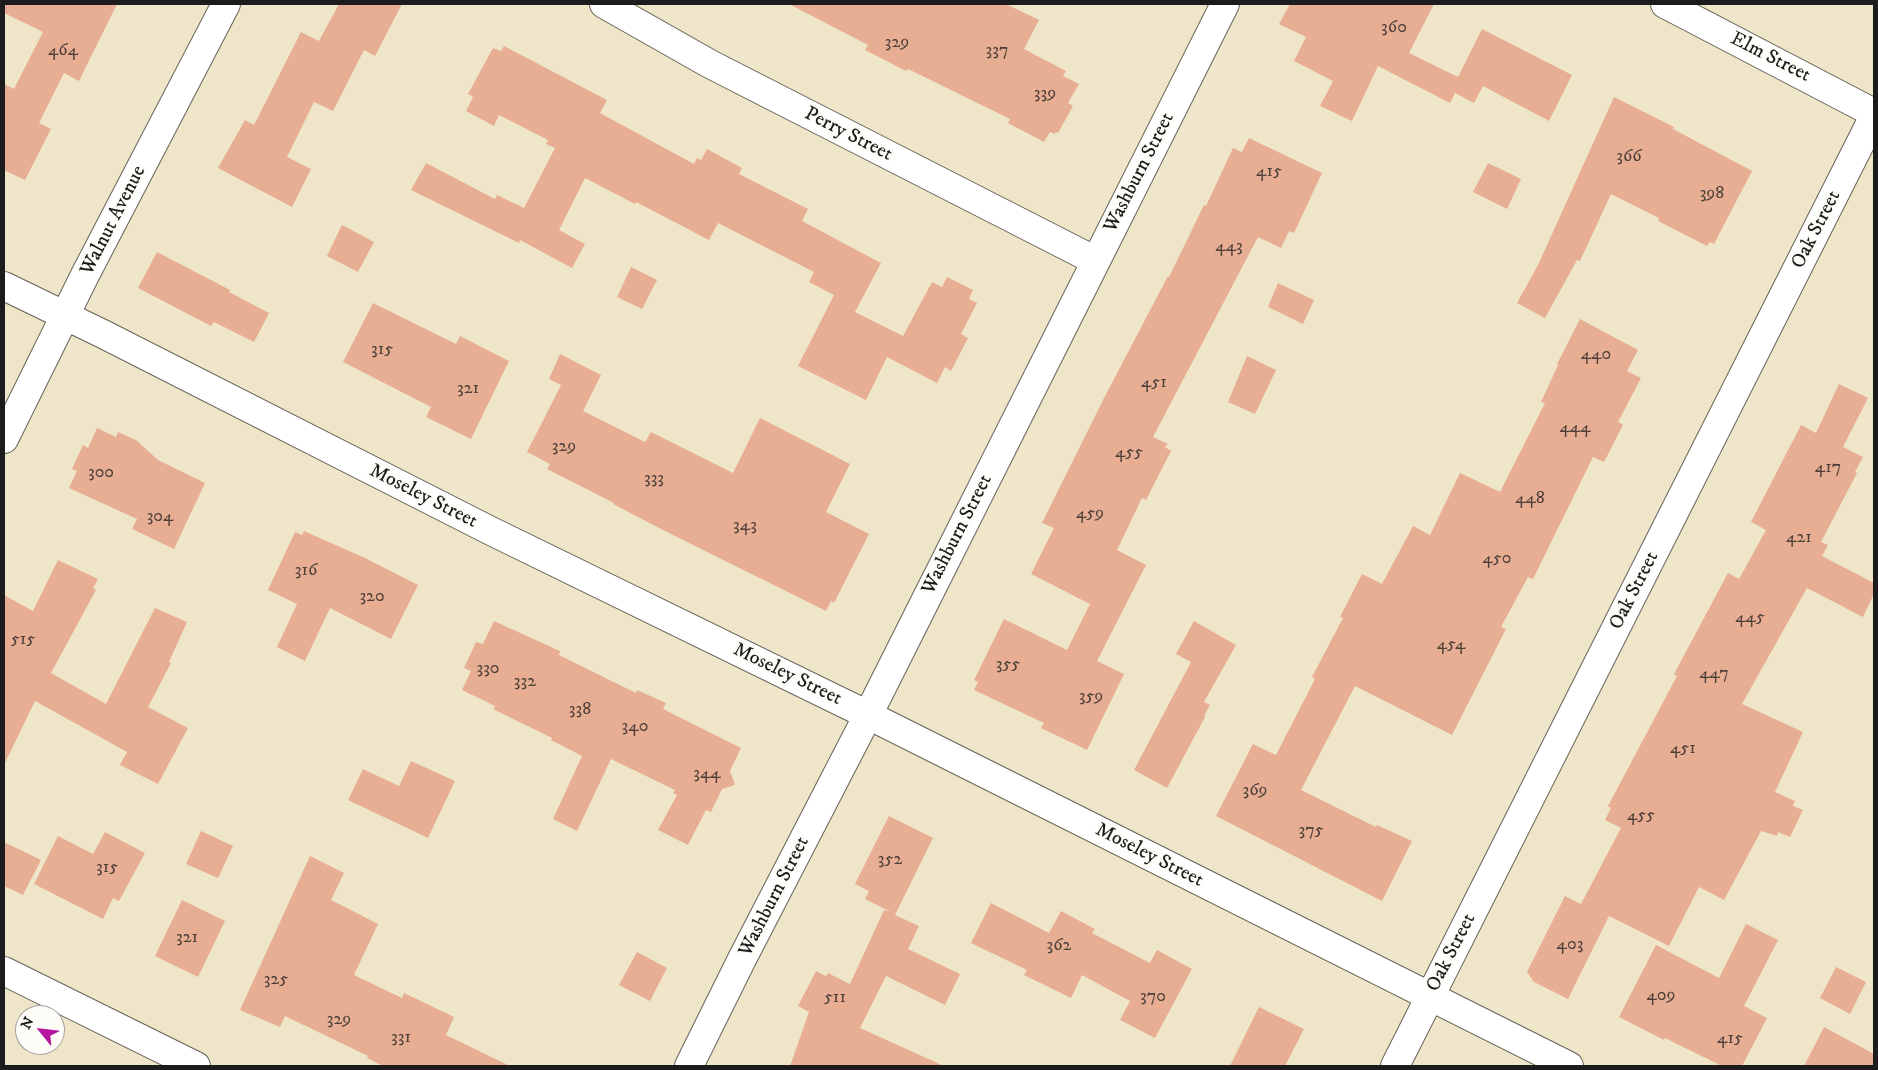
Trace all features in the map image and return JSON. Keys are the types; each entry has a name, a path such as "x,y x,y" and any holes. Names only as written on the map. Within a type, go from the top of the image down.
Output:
{"street":[{"name":"Walnut Avenue","path":"4,439 65,315 226,4"},
{"name":"Perry Street","path":"604,4 710,64 1096,261"},
{"name":"Washburn Street","path":"689,1066 868,715 1225,4"},
{"name":"Elm Street","path":"1665,4 1874,115"},
{"name":"Oak Street","path":"1395,1066 1874,115"},
{"name":"Moseley Street","path":"4,286 65,315 491,532 868,715 1569,1066"},
{"path":"4,971 196,1066"}],"building":[{"path":"4,4 117,4 79,81 64,73 39,123 51,129 25,180 4,170 4,84 14,89 43,32 4,13"},
{"path":"339,4 402,4 375,56 364,50 333,111 314,102 287,157 311,169 292,207 218,168 245,120 254,125 301,32 319,41"},
{"path":"789,4 1006,4 1039,20 1024,49 1066,71 1063,76 1079,84 1068,103 1073,106 1058,133 1050,132 1044,142 1008,123 1010,119 865,50 868,45"},
{"path":"1290,4 1434,4 1409,53 1458,77 1482,29 1572,75 1549,121 1483,86 1474,103 1455,93 1450,103 1378,66 1352,121 1320,106 1333,81 1294,61 1306,37 1279,24"},
{"path":"504,46 607,100 600,113 694,164 697,158 701,160 707,149 742,168 739,174 808,209 802,221 881,263 855,312 903,336 932,282 942,287 947,277 973,290 969,299 977,303 961,334 968,338 951,371 945,367 937,383 887,357 866,400 798,366 834,295 809,282 814,272 718,223 709,240 585,178 559,230 585,244 572,268 520,240 519,243 411,190 426,163 495,199 497,195 524,208 555,148 546,144 548,140 499,115 494,126 466,111 473,97 468,94 493,48 501,51"},
{"path":"1614,97 1674,127 1673,129 1752,171 1714,244 1710,242 1707,246 1658,221 1659,218 1611,194 1580,261 1577,260 1545,318 1517,303 1538,265"},
{"path":"1249,138 1322,173 1294,233 1289,231 1281,248 1258,237 1153,437 1168,444 1165,447 1171,451 1146,500 1142,498 1117,550 1146,565 1097,661 1124,674 1087,750 1041,728 1044,723 974,690 978,682 974,680 1004,619 1067,650 1090,604 1031,574 1054,528 1042,523 1104,398 1169,277 1204,205 1206,206 1233,148 1242,152"},
{"path":"1488,163 1521,179 1507,209 1473,192"},
{"path":"342,225 374,242 358,272 327,256"},
{"path":"157,252 230,290 229,292 269,313 254,342 214,322 211,326 138,288"},
{"path":"631,267 657,280 642,309 617,297"},
{"path":"1278,283 1314,300 1303,324 1268,307"},
{"path":"373,303 456,344 460,336 509,361 471,439 426,417 431,407 343,362"},
{"path":"1580,319 1638,350 1627,371 1641,378 1618,422 1623,425 1604,462 1593,457 1533,579 1528,577 1501,627 1506,629 1452,735 1355,686 1301,790 1376,827 1377,825 1412,841 1382,901 1216,816 1253,744 1276,755 1315,679 1312,677 1343,618 1340,617 1362,574 1382,584 1413,526 1430,535 1460,473 1500,492 1545,403 1541,402 1557,364"},
{"path":"560,354 601,375 583,411 645,442 651,432 733,473 760,418 850,464 826,512 869,534 834,603 831,601 826,611 665,531 547,469 550,464 527,452 561,385 549,379"},
{"path":"1247,356 1276,370 1255,414 1228,402"},
{"path":"1839,384 1868,398 1843,447 1863,457 1855,472 1857,473 1821,542 1828,545 1822,556 1874,583 1874,594 1863,617 1807,588 1742,704 1803,732 1775,792 1795,801 1793,806 1803,810 1790,837 1778,832 1777,836 1761,831 1724,900 1699,887 1669,946 1609,916 1568,999 1534,982 1527,972 1565,896 1581,904 1621,828 1605,820 1611,808 1608,806 1677,676 1674,674 1728,573 1739,579 1766,530 1751,522 1801,425 1816,433"},
{"path":"97,428 116,437 118,432 136,440 158,460 205,483 174,549 132,529 137,519 69,488 77,471 72,469 83,445 88,448"},
{"path":"304,531 365,558 418,585 391,639 330,608 305,661 277,647 297,604 268,590 295,532 302,535"},
{"path":"58,560 98,579 93,588 96,590 51,673 106,704 155,608 187,622 169,662 171,663 148,707 188,728 158,784 120,765 127,752 35,701 4,765 4,595 33,611"},
{"path":"494,621 560,651 559,655 636,693 637,690 666,703 663,709 741,748 730,771 735,785 722,789 711,812 706,810 688,845 658,830 677,795 673,793 675,790 611,759 577,831 553,819 582,756 551,740 552,738 493,709 495,706 462,690 471,671 464,668 476,642 483,644"},
{"path":"1194,621 1236,645 1204,702 1210,705 1205,717 1167,788 1134,770 1191,662 1176,654"},
{"path":"411,761 455,781 428,838 348,800 363,769 399,786"},
{"path":"889,816 933,838 895,915 919,926 908,949 960,974 945,1005 886,976 860,1028 944,1066 790,1066 809,1012 798,1006 816,971 826,976 828,973 850,984 884,910 891,912 865,899 869,891 855,884"},
{"path":"201,831 233,846 218,878 186,864"},
{"path":"105,832 145,853 119,901 113,898 103,919 34,884 58,836 93,854"},
{"path":"4,842 41,860 23,895 4,886"},
{"path":"310,856 344,873 331,900 378,924 354,975 402,998 404,993 454,1017 446,1035 510,1066 383,1066 367,1058 368,1056 285,1016 280,1027 240,1010"},
{"path":"182,900 225,921 198,977 155,956"},
{"path":"991,903 1049,933 1061,911 1095,929 1092,933 1150,963 1157,950 1192,969 1155,1038 1120,1020 1130,1001 1082,975 1071,998 1024,975 1027,970 971,943"},
{"path":"1746,924 1778,940 1744,1006 1767,1018 1742,1066 1722,1066 1619,1017 1656,945 1719,978"},
{"path":"637,952 667,968 650,1001 619,985"},
{"path":"1836,967 1866,982 1850,1014 1820,998"},
{"path":"1259,1007 1304,1029 1285,1066 1230,1066"},
{"path":"1824,1027 1874,1054 1874,1066 1804,1066"}]}
